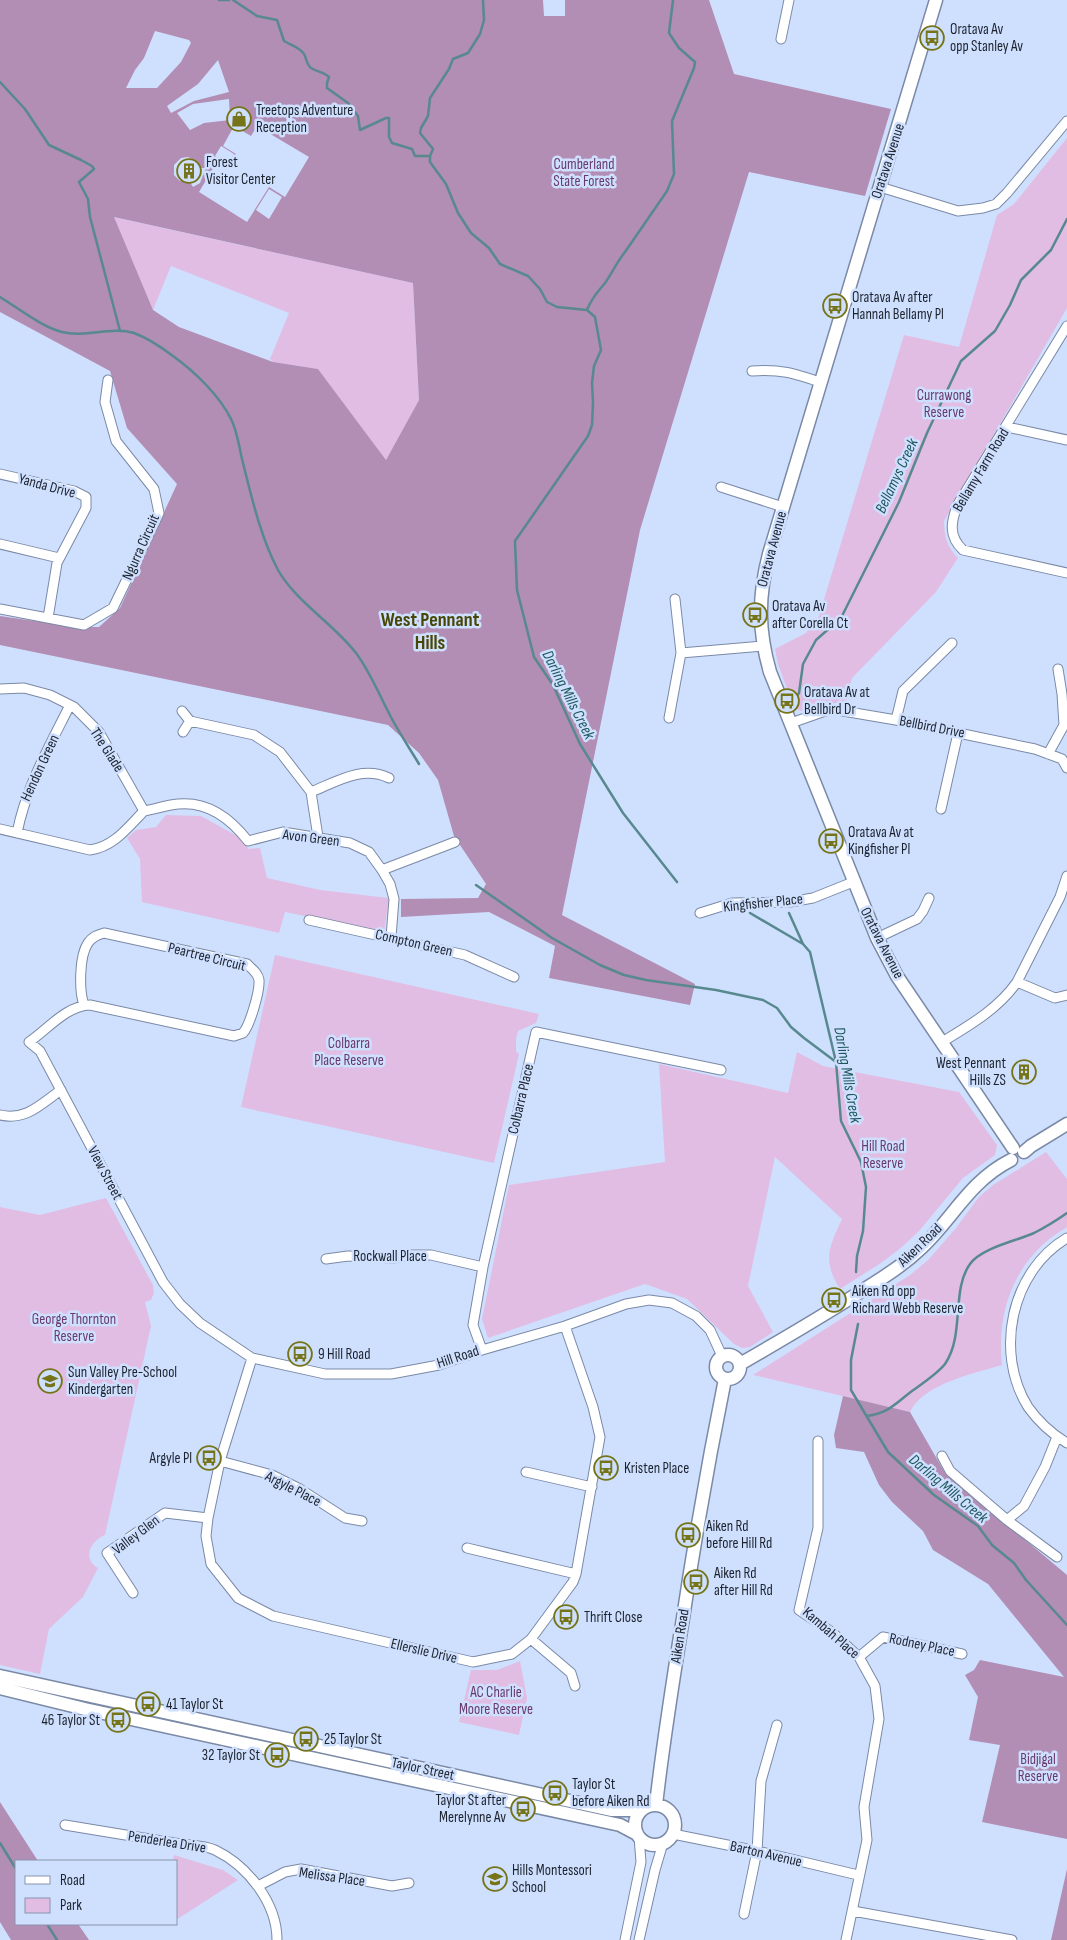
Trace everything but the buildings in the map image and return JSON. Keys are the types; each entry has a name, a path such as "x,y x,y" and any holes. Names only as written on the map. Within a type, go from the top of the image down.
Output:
{"street":[{"path":"781,39 789,0"},
{"name":"Oratava Avenue","path":"936,0 783,506 769,554 759,606 763,646 770,672 877,938 897,976 1016,1153"},
{"path":"880,187 958,211 996,204 1067,120"},
{"name":"Bellamy Farm Road","path":"1067,326 958,504 952,520 954,538 963,550 974,554 1067,573"},
{"path":"752,371 773,369 820,382"},
{"name":"Ngurra Circuit","path":"0,609 84,624 113,608 159,513 154,489 116,441 105,402 108,380"},
{"path":"1006,427 1067,440"},
{"name":"Yanda Drive","path":"0,474 74,491 86,497 86,508 57,563 48,618"},
{"path":"721,487 783,506"},
{"path":"0,544 59,558"},
{"path":"669,718 681,653 674,599"},
{"path":"896,720 903,690 952,643"},
{"path":"681,653 763,646"},
{"path":"1048,754 1058,740 1064,725 1058,670"},
{"name":"The Glade","path":"0,689 24,688 50,695 70,706 99,732 144,811"},
{"name":"Hendon Green","path":"17,833 22,810 32,783 70,706"},
{"name":"Bellbird Drive","path":"791,722 831,709 896,720 1035,749 1062,759 1067,768"},
{"path":"182,712 190,721 254,735 280,752 311,792 318,837"},
{"path":"183,732 190,721"},
{"path":"941,809 958,733"},
{"path":"311,792 363,772 380,774 389,778"},
{"name":"Avon Green","path":"144,811 179,804 204,806 226,818 248,842 283,832 350,843 369,852 390,884 394,899 391,937"},
{"path":"0,829 90,850 100,849 114,841 144,811"},
{"path":"382,870 455,842"},
{"path":"942,1042 996,1007 1018,982 1060,897 1067,876"},
{"name":"Kingfisher Place","path":"700,913 732,903 790,902 813,898 853,882"},
{"path":"877,938 917,919 929,898"},
{"name":"Compton Green","path":"309,920 465,955 514,977"},
{"name":"Peartree Circuit","path":"104,933 247,964 257,974 259,981 248,1028 243,1033 234,1036 84,1005 81,995 84,951 88,942 95,936 104,933"},
{"path":"1018,982 1055,998 1067,995"},
{"name":"View Street","path":"84,1005 57,1020 29,1042 40,1051 163,1282 180,1304"},
{"name":"Colbarra Place","path":"482,1350 473,1325 536,1032 721,1070"},
{"path":"0,1115 12,1118 21,1116 61,1090"},
{"name":"Aiken Road","path":"740,1364 815,1321 902,1263 932,1237 965,1195 979,1182 1016,1153 1067,1124"},
{"path":"1067,1238 1056,1244 1026,1280 1016,1305 1010,1330 1011,1358 1017,1382 1028,1406 1042,1423 1057,1437 1067,1443"},
{"name":"Rockwall Place","path":"326,1259 338,1257 394,1258 410,1255 431,1255 484,1267"},
{"name":"Hill Road","path":"180,1304 200,1323 252,1358 325,1374 391,1374 439,1365 482,1350 565,1326 636,1301 662,1301 683,1308 696,1316 710,1330 722,1356"},
{"name":"Ellerslie Drive","path":"252,1358 220,1462 208,1518 206,1536 211,1564 238,1598 274,1616 473,1662 512,1654 531,1639 573,1582 576,1574 600,1437 593,1407 565,1326"},
{"path":"732,1355 736,1357 740,1364 739,1373 731,1379 726,1379 719,1375 716,1368 718,1360 722,1356 732,1355"},
{"name":"Aiken Road","path":"656,1805 662,1745 686,1594 710,1455 726,1379"},
{"path":"1007,1520 1024,1506 1045,1467 1057,1437"},
{"name":"Kambah Place","path":"818,1441 818,1528 800,1610 834,1633 859,1656 875,1686 878,1719 864,1807 867,1840 858,1875 853,1911 846,1940"},
{"path":"942,1456 950,1471 1007,1520 1057,1557"},
{"name":"Argyle Place","path":"220,1462 272,1475 300,1489 345,1518 362,1521"},
{"path":"526,1472 592,1487"},
{"name":"Valley Glen","path":"133,1593 107,1552 165,1513 208,1518"},
{"path":"467,1548 576,1574"},
{"name":"Rodney Place","path":"859,1656 882,1637 962,1654"},
{"path":"531,1639 571,1673 575,1686"},
{"name":"Taylor Street","path":"0,1676 611,1810 642,1810"},
{"name":"Taylor Street","path":"0,1688 84,1709 620,1825 638,1835"},
{"path":"744,1914 757,1851 762,1781 777,1725"},
{"path":"625,1940 641,1862 636,1821 642,1810 656,1805 663,1807 673,1815 675,1828 668,1839 655,1870 639,1940"},
{"name":"Penderlea Drive","path":"65,1825 214,1850 245,1871 258,1886 272,1914 277,1932 277,1940"},
{"path":"638,1835 650,1844 668,1839"},
{"name":"Barton Avenue","path":"668,1839 757,1851 858,1875"},
{"name":"Melissa Place","path":"258,1886 285,1872 301,1869 392,1886 410,1883"},
{"path":"853,1911 979,1937 1012,1940"}],"green space":[{"name":"Cumberland State Forest","path":"0,0 543,0 544,16 565,16 565,0 709,0 734,74 891,109 865,196 749,172 640,530 562,915 695,984 690,1005 549,978 555,946 489,912 401,917 401,899 478,898 486,884 454,836 438,780 419,753 388,725 0,645 0,616 76,627 99,627 120,608 177,484 127,428 110,371 0,312","holes":["155,31 189,40 191,43 181,62 157,88 126,88 135,70 144,58","218,60 229,92 194,101 171,113 167,106 198,84","229,99 230,120 204,123 190,130 177,113 193,104","238,113 251,120 246,129 233,121","234,126 251,136 257,126 309,157 285,197 269,187 247,222 199,192 218,160 229,165 236,154 223,146","221,146 234,154 228,164 215,156","188,157 192,159 198,168 206,168 200,183 193,187 190,182 180,181 174,175 174,165 181,158","269,189 282,197 269,219 256,210","114,217 413,283 419,400 386,460 318,369 273,362 179,327 153,310"]},
{"name":"Currawong Reserve","path":"1067,138 1067,308 944,521 947,541 951,550 958,558 936,592 852,678 846,703 826,703 802,711 794,708 778,664 775,649 806,633 819,616 904,335 959,347 997,215 1014,204"},
{"path":"113,217 413,283 419,400 386,460 318,369 273,362 270,359 289,313 171,266 153,310"},
{"path":"166,815 201,816 239,837 249,849 260,848 267,878 320,890 389,898 384,932 285,912 279,933 142,902 140,859 127,838 136,830 156,827"},
{"name":"Colbarra Place Reserve","path":"275,955 539,1014 536,1023 518,1031 516,1051 519,1054 494,1163 241,1107"},
{"name":"Hill Road Reserve","path":"797,1052 823,1066 959,1092 997,1145 995,1155 963,1178 919,1231 902,1247 840,1289 831,1270 829,1254 842,1219 775,1157 748,1286 773,1332 750,1347 742,1348 734,1344 687,1299 645,1284 488,1338 482,1319 509,1185 665,1162 659,1064 788,1093"},
{"path":"1046,1152 1067,1179 1067,1227 1049,1239 1034,1253 1022,1269 1013,1286 1006,1304 1002,1324 1002,1365 964,1376 938,1387 917,1402 910,1412 753,1375 910,1275 928,1260 956,1228 979,1197 993,1185"},
{"name":"George Thornton Reserve","path":"106,1198 153,1285 154,1293 151,1300 145,1302 151,1326 105,1535 95,1541 90,1550 90,1560 98,1568 83,1597 49,1629 40,1674 0,1665 0,1207 40,1215"},
{"name":"Bidjigal Reserve","path":"843,1396 910,1412 945,1473 1067,1575 1067,1839 982,1822 1000,1745 969,1740 978,1697 965,1675 974,1670 980,1660 1064,1677 988,1584 933,1550 923,1531 892,1502 879,1485 864,1452 836,1448 834,1435"},
{"name":"AC Charlie Moore Reserve","path":"520,1661 527,1698 519,1735 459,1722 471,1670 497,1670"},
{"path":"0,1802 37,1860 15,1860 15,1925 79,1925 89,1940 11,1940 0,1922"},
{"path":"174,1855 223,1870 238,1880 178,1919 178,1860 173,1860"},
{"path":"1067,1869 1067,1940 1051,1940"}],"waterway":[{"path":"219,0 229,0"},
{"path":"233,0 257,16 277,20 284,41 302,52 311,68 329,77 327,88 348,103 358,116 360,130 389,118 389,137 392,143 412,149 415,156 430,156 430,162 446,184 458,213 471,233 489,248 500,264 528,276 540,289 547,302 557,307 587,310"},
{"path":"430,156 433,149 420,133 428,116 430,98 449,69 453,59 468,53 480,34 484,20 483,0"},
{"path":"587,310 593,298 667,191 674,174 672,121 695,62 679,48 669,33 673,0"},
{"path":"0,82 25,109 49,145 81,160 94,169 79,182 88,199 90,217 120,331"},
{"name":"Bellamys Creek","path":"794,700 799,693 803,664 816,640 841,618 899,502 927,433 961,361 995,331 1010,305 1021,280 1051,250 1067,219"},
{"path":"0,297 38,322 54,330 80,334 125,331 139,335 159,346 181,362 213,393 226,410 233,424 258,518 278,570 295,593 337,632 356,653 371,677 395,725 419,764"},
{"name":"Darling Mills Creek","path":"587,310 595,317 601,350 594,366 592,425 588,436 515,541 517,590 534,657 553,685 580,744 623,813 677,882"},
{"path":"476,885 552,938 600,965 624,975 716,990 763,1000 777,1008 791,1027 836,1062"},
{"name":"Darling Mills Creek","path":"750,913 803,944 810,952 836,1062 841,1121 861,1162 866,1187 863,1231 857,1256 856,1272"},
{"name":"Bellamys Creek","path":"789,913 803,944"},
{"path":"867,1416 881,1413 892,1407 934,1375 945,1364 955,1340 959,1299 964,1275 975,1258 999,1245 1034,1233 1067,1213"},
{"name":"Darling Mills Creek","path":"858,1324 851,1360 851,1390 888,1452 934,1495 978,1526 992,1545 1014,1563 1026,1580 1067,1625"},
{"path":"0,1843 15,1867"},
{"path":"48,1925 57,1940"}],"place":[{"name":"Oratava Av opp Stanley Av","path":"932,38"},
{"name":"Treetops Adventure Reception","path":"239,119"},
{"name":"Forest Visitor Center","path":"189,171"},
{"name":"Oratava Av after Hannah Bellamy Pl","path":"835,306"},
{"name":"Oratava Av after Corella Ct","path":"755,615"},
{"name":"Oratava Av at Bellbird Dr","path":"787,701"},
{"name":"Oratava Av at Kingfisher Pl","path":"831,841"},
{"name":"West Pennant Hills ZS","path":"1024,1072"},
{"name":"Aiken Rd opp Richard Webb Reserve","path":"834,1300"},
{"name":"9 Hill Road","path":"300,1354"},
{"name":"Sun Valley Pre-School Kindergarten","path":"50,1381"},
{"name":"Argyle Pl","path":"209,1458"},
{"name":"Kristen Place","path":"606,1468"},
{"name":"Aiken Rd before Hill Rd","path":"688,1535"},
{"name":"Aiken Rd after Hill Rd","path":"696,1582"},
{"name":"Thrift Close","path":"566,1617"},
{"name":"41 Taylor St","path":"148,1704"},
{"name":"46 Taylor St","path":"118,1720"},
{"name":"25 Taylor St","path":"306,1739"},
{"name":"32 Taylor St","path":"277,1755"},
{"name":"Taylor St before Aiken Rd","path":"555,1793"},
{"name":"Taylor St after Merelynne Av","path":"523,1809"},
{"name":"Hills Montessori School","path":"495,1879"}],"district":[{"name":"West Pennant Hills","path":"430,632"}]}
